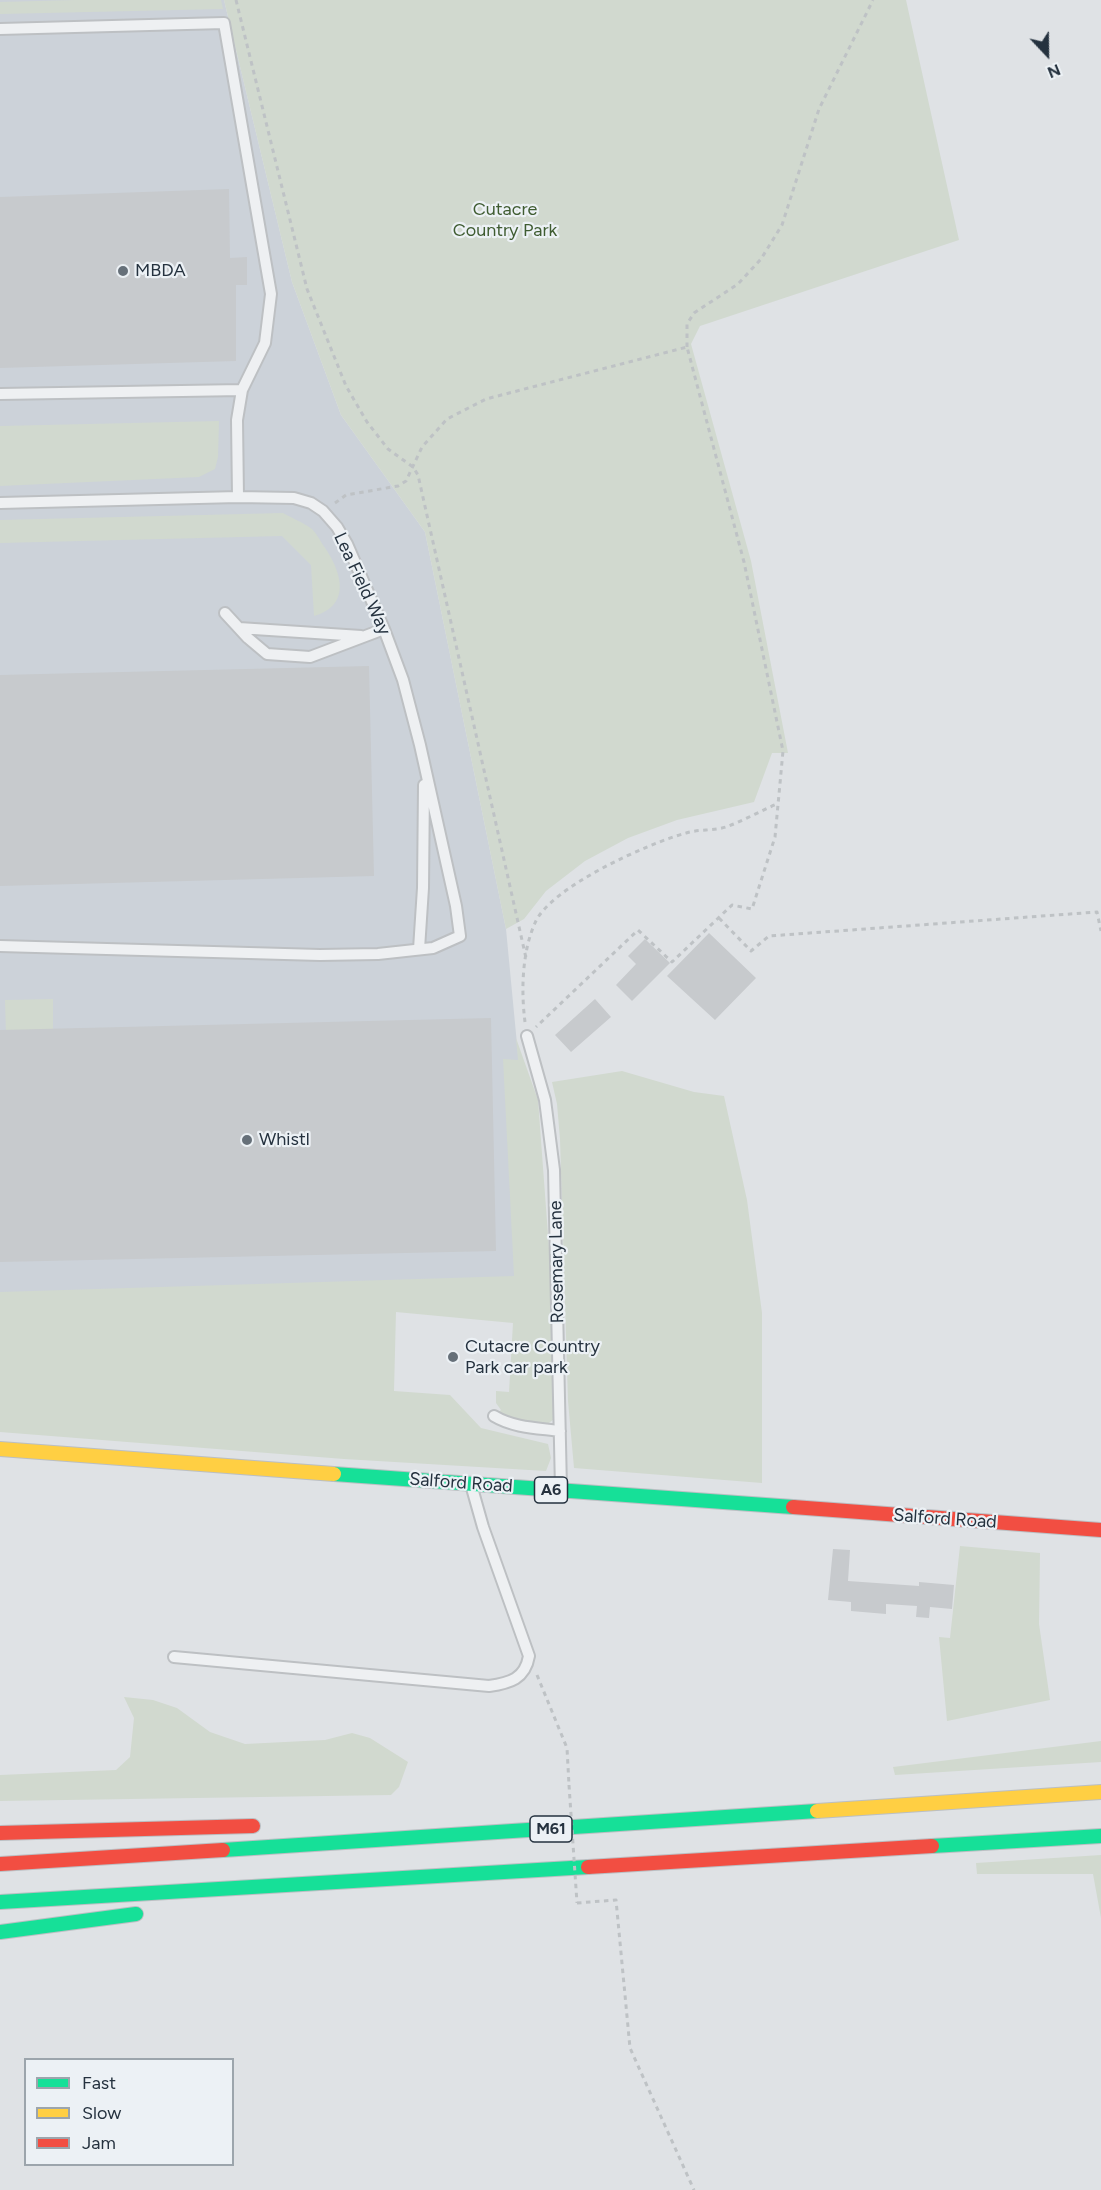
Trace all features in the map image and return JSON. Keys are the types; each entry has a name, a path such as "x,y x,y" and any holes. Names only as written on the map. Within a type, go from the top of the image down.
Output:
{"main road":[{"name":"Salford Road","path":"0,1449 1101,1530"},
{"name":"M61","path":"0,1864 1101,1792"},
{"path":"0,1833 267,1826"},
{"name":"M61","path":"386,1826 601,1826"},
{"name":"M61","path":"0,1902 1101,1836"},
{"name":"M61","path":"225,1902 426,1876"},
{"path":"0,1932 154,1912"}],"lane":[{"path":"0,29 224,23 271,294 265,343 242,390 237,420 238,496"},
{"path":"0,394 242,390"},
{"name":"Lea Field Way","path":"0,503 238,496 294,498 311,503 323,511 337,527 347,544 384,629 403,680 456,906 460,936 433,948 419,949"},
{"path":"225,613 267,654 310,657 384,629"},
{"path":"239,628 365,636"},
{"path":"0,946 320,955 378,954 419,949 425,766"},
{"name":"Rosemary Lane","path":"527,1036 545,1100 554,1170 561,1490"},
{"path":"494,1416 502,1421 518,1425 560,1431"},
{"path":"174,1657 489,1686 503,1684 521,1675 527,1666 529,1656 483,1527 471,1484"}],"path":[{"path":"236,0 307,289 346,386 367,422 388,449 413,467 418,475 526,958"},
{"path":"527,1036 639,930 672,962 732,905 752,909 775,837 783,751 744,562 687,347 687,324 694,313 738,284 762,259 782,225 819,109 873,0"},
{"path":"323,511 346,495 398,486 406,481 422,447 447,419 486,399 687,347"},
{"path":"527,1036 522,995 526,958 535,921 555,899 593,873 640,848 688,832 725,827 777,804"},
{"path":"719,917 751,951 769,936 1097,912 1101,931"},
{"path":"529,1656 567,1748 577,1903 616,1900 630,2048 694,2190"}],"shaded area":[{"path":"0,0 224,0 292,282 341,415 425,532 506,929 538,1264 523,1296 0,1330"}],"green space":[{"path":"221,0 223,9 0,14 0,2"},
{"name":"Cutacre Country Park","path":"224,0 906,0 959,240 700,326 691,344 751,561 788,753 772,753 754,802 677,820 628,838 585,861 546,891 524,919 506,929 425,532 341,415 292,282"},
{"path":"219,421 218,457 215,469 199,477 0,486 0,426"},
{"path":"283,513 313,531 335,565 340,586 339,595 326,611 314,616 311,565 282,536 0,543 0,520"},
{"path":"53,999 53,1033 6,1034 5,1000"},
{"path":"516,1038 538,1100 552,1289 557,1417 546,1425 496,1414 501,1410 496,1403 496,1391 509,1392 513,1323 396,1312 394,1391 450,1395 481,1428 548,1444 551,1458 546,1471 344,1459 0,1432 0,1292 514,1276 503,1059 518,1060"},
{"path":"622,1071 694,1092 724,1096 747,1200 762,1313 762,1483 574,1468 568,1401 560,1139 557,1104 552,1082"},
{"path":"960,1546 1040,1553 1039,1624 1050,1700 947,1721 939,1637 950,1638"},
{"path":"124,1697 153,1700 177,1708 210,1732 245,1744 325,1740 352,1733 370,1738 408,1762 399,1787 391,1795 0,1801 0,1775 116,1770 130,1757 134,1718"},
{"path":"1101,1741 1101,1762 895,1775 893,1767"},
{"path":"1101,1855 1101,1918 1093,1874 977,1874 976,1863"}],"building":[{"name":"MBDA","path":"229,189 230,258 247,257 247,285 236,285 236,361 0,368 0,197"},
{"path":"369,666 374,876 0,886 0,675"},
{"path":"709,933 756,978 715,1020 667,976"},
{"path":"645,939 670,963 632,1001 616,985 636,964 628,956"},
{"path":"595,999 611,1017 571,1052 555,1035"},
{"name":"Whistl","path":"491,1018 496,1251 0,1262 0,1030"},
{"path":"833,1549 850,1550 848,1581 919,1586 919,1582 954,1585 952,1609 930,1607 929,1618 916,1617 917,1606 886,1604 886,1614 851,1611 851,1602 828,1600"}],"traffic: fast":[{"path":"334,1474 793,1507"},
{"path":"223,1850 817,1811"},
{"path":"932,1846 1101,1836"},
{"path":"0,1902 588,1867"},
{"path":"0,1932 136,1914"}],"traffic: slow":[{"path":"0,1449 334,1474"},
{"path":"817,1811 1101,1792"}],"traffic: jam":[{"path":"793,1507 1101,1530"},
{"path":"0,1833 253,1826"},
{"path":"588,1867 932,1846"},
{"path":"0,1864 223,1850"}],"place":[{"name":"MBDA","path":"123,271"},
{"name":"Whistl","path":"247,1140"},
{"name":"Cutacre Country Park car park","path":"453,1357"}]}
